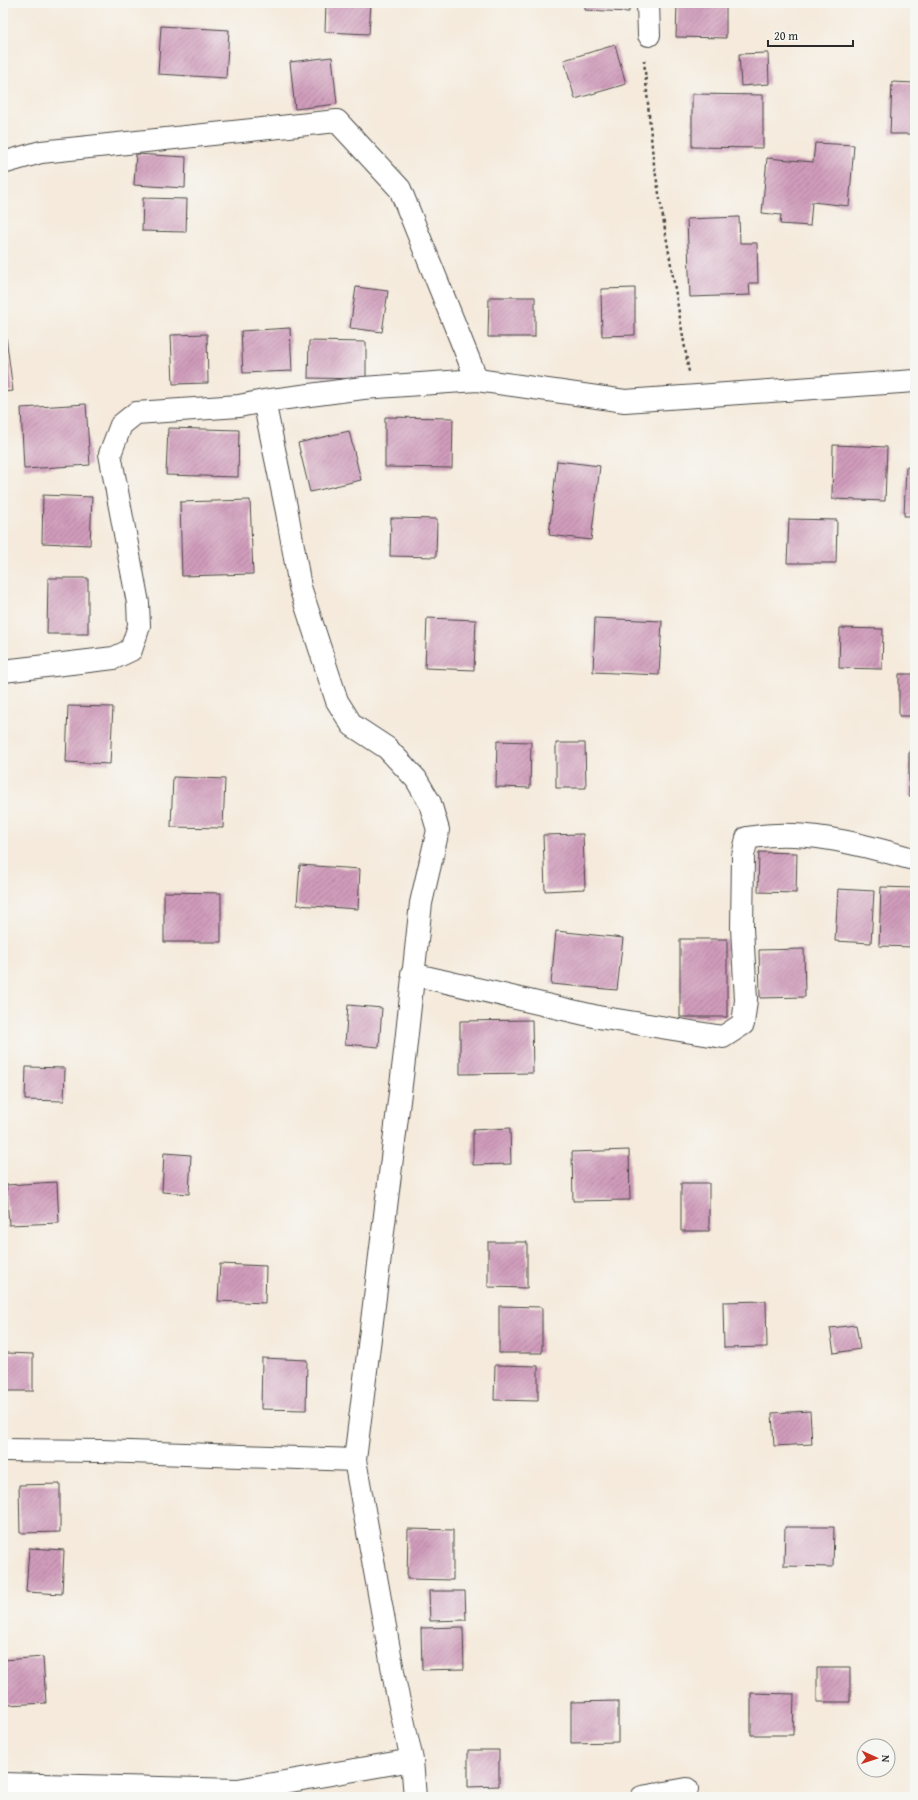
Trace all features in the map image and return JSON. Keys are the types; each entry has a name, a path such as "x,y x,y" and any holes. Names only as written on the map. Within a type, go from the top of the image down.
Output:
{"street":[{"path":"648,3 649,35"},
{"path":"3,163 41,152 337,121 400,189 477,380"},
{"path":"3,671 114,658 131,650 139,626 138,603 110,454 121,425 136,413 238,406 264,401 363,388 477,380 625,401 915,381"},
{"path":"264,401 287,512 300,587 337,701 352,725 387,748 416,779 430,803 438,830 421,904 412,974 404,1060 355,1460 396,1688 412,1760 415,1797"},
{"path":"412,974 598,1017 723,1037 743,1024 746,1000 742,928 743,856 747,838 766,834 800,836 857,843 908,858 915,858"},
{"path":"3,1450 110,1451 355,1460"},
{"path":"3,1784 238,1790 412,1760"},
{"path":"642,1797 688,1789"}],"path":[{"path":"649,35 644,55 653,158 694,397"}],"building":[{"path":"326,3 371,3 369,34 325,32"},
{"path":"585,3 629,3 629,12 585,10"},
{"path":"677,3 726,3 726,38 676,37"},
{"path":"161,26 229,30 226,78 158,74"},
{"path":"615,45 626,84 575,99 564,60"},
{"path":"768,53 769,84 741,86 739,54"},
{"path":"332,57 337,104 295,109 290,62"},
{"path":"892,82 915,83 915,134 890,134"},
{"path":"692,94 763,95 763,148 692,147"},
{"path":"815,143 854,145 849,206 812,202 810,226 780,224 781,215 762,213 767,158 813,162"},
{"path":"136,154 186,157 185,188 134,185"},
{"path":"143,198 187,199 186,232 142,231"},
{"path":"739,217 740,243 757,243 758,283 749,283 750,295 690,297 687,219"},
{"path":"356,287 388,291 382,332 350,328"},
{"path":"635,288 635,335 602,336 601,289"},
{"path":"489,297 535,297 535,337 488,337"},
{"path":"290,328 292,371 243,373 241,331"},
{"path":"207,334 208,383 173,384 171,335"},
{"path":"6,336 13,391 3,392 3,337"},
{"path":"309,341 366,342 366,379 308,378"},
{"path":"86,404 90,465 24,469 21,408"},
{"path":"913,409 915,409 915,454 913,454"},
{"path":"385,417 453,418 452,468 385,467"},
{"path":"168,428 239,430 238,477 166,475"},
{"path":"349,431 361,480 310,492 298,443"},
{"path":"833,445 887,447 885,501 832,499"},
{"path":"557,461 600,466 591,540 549,535"},
{"path":"906,467 915,468 915,516 904,516"},
{"path":"43,495 92,497 90,545 42,543"},
{"path":"250,500 253,574 182,576 180,502"},
{"path":"391,518 437,519 436,557 390,556"},
{"path":"789,519 837,520 836,563 787,563"},
{"path":"48,578 88,578 88,634 47,634"},
{"path":"427,618 476,620 474,670 425,668"},
{"path":"595,618 662,621 659,675 593,672"},
{"path":"840,628 883,629 882,669 839,668"},
{"path":"899,674 915,674 915,716 899,716"},
{"path":"68,706 113,707 110,764 66,762"},
{"path":"497,741 531,742 530,788 496,787"},
{"path":"556,743 585,743 586,788 556,788"},
{"path":"915,751 915,796 909,796 909,752"},
{"path":"173,777 225,779 223,828 171,827"},
{"path":"583,834 585,889 545,891 543,835"},
{"path":"759,852 797,853 796,893 758,892"},
{"path":"300,865 360,869 358,909 297,905"},
{"path":"881,887 915,888 915,947 879,946"},
{"path":"838,889 874,891 871,943 835,941"},
{"path":"164,892 221,893 221,942 164,942"},
{"path":"556,931 623,938 617,990 551,984"},
{"path":"680,939 727,939 727,1017 680,1017"},
{"path":"804,949 805,997 760,998 759,950"},
{"path":"348,1005 382,1008 379,1047 345,1044"},
{"path":"532,1020 533,1073 460,1074 460,1021"},
{"path":"26,1067 65,1068 64,1101 25,1100"},
{"path":"510,1128 511,1164 473,1165 473,1130"},
{"path":"629,1150 630,1200 573,1201 572,1152"},
{"path":"164,1153 191,1155 189,1194 162,1192"},
{"path":"57,1182 59,1223 9,1225 6,1185"},
{"path":"681,1183 709,1183 709,1231 681,1231"},
{"path":"488,1242 527,1242 527,1288 488,1287"},
{"path":"220,1264 266,1266 265,1303 218,1301"},
{"path":"766,1301 767,1347 724,1348 723,1302"},
{"path":"499,1306 542,1307 542,1353 499,1353"},
{"path":"856,1325 860,1349 834,1353 830,1328"},
{"path":"6,1353 33,1354 33,1391 5,1391"},
{"path":"262,1358 307,1360 306,1410 261,1409"},
{"path":"495,1365 538,1366 538,1401 494,1400"},
{"path":"810,1411 812,1444 774,1446 772,1413"},
{"path":"60,1484 60,1532 20,1533 19,1485"},
{"path":"785,1527 834,1527 833,1567 784,1566"},
{"path":"408,1529 453,1530 453,1580 407,1579"},
{"path":"29,1548 64,1550 62,1594 26,1592"},
{"path":"429,1591 465,1591 466,1620 430,1621"},
{"path":"463,1627 464,1669 422,1670 421,1628"},
{"path":"43,1657 46,1703 7,1705 3,1660"},
{"path":"817,1668 850,1668 850,1702 817,1702"},
{"path":"751,1693 794,1694 793,1735 751,1735"},
{"path":"618,1701 618,1742 571,1743 571,1702"},
{"path":"468,1750 499,1750 499,1786 468,1787"}]}
